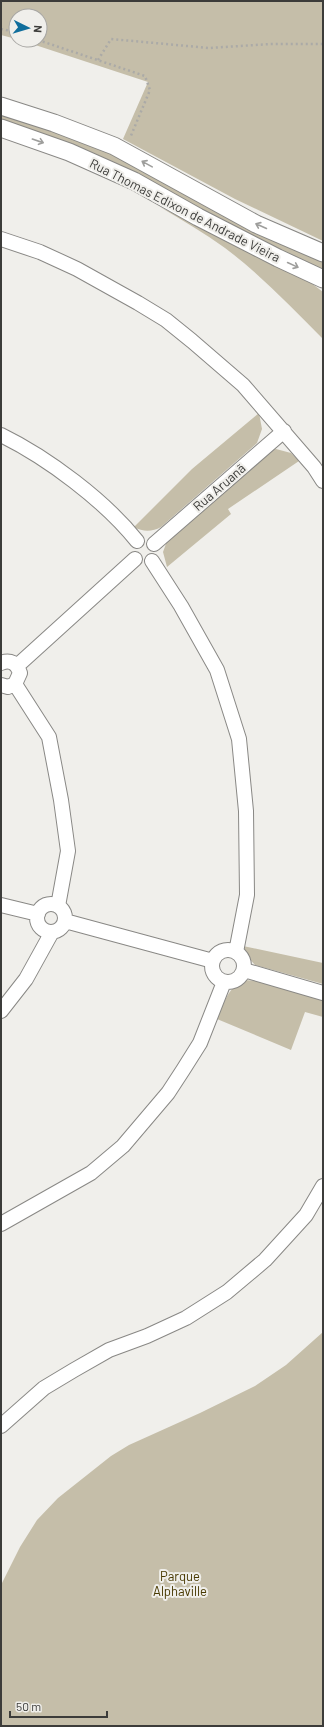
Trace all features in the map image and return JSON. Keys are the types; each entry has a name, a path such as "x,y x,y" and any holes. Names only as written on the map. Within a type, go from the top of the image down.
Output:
{"street":[{"name":"Rua Thomas Edixon de Andrade Vieira","path":"1,106 54,123 114,146 256,224 323,252"},
{"name":"Rua Thomas Edixon de Andrade Vieira","path":"1,128 69,152 134,181 271,254 323,278"},
{"path":"1,239 40,252 77,269 166,320 243,385 284,431 323,481"},
{"name":"Rua Aruanã","path":"154,544 284,431"},
{"path":"1,435 56,468 82,488 116,518 137,541"},
{"path":"146,539 154,544 157,553 152,561 143,564 135,559 132,550 137,541 146,539"},
{"path":"17,666 135,559"},
{"path":"152,561 181,606 217,670 239,739 246,811 247,895 236,952"},
{"path":"1,663 10,661 17,666 20,676 8,685 49,737 68,851 58,906"},
{"path":"1,1012 26,979 52,932 60,928 65,921 63,911 58,906 52,904 46,905 41,909 38,914 38,921 46,930 52,932"},
{"path":"1,905 38,914"},
{"path":"65,921 213,961"},
{"path":"230,950 236,952 243,960 244,970 242,975 236,980 224,982 215,974 212,967 213,961 222,951 230,950"},
{"path":"244,970 323,993"},
{"path":"1,1224 91,1173 123,1146 168,1093 200,1043 224,982"},
{"path":"1,1426 44,1388 109,1350 147,1336 186,1318 227,1292 265,1260 306,1215 323,1186"}],"path":[{"path":"98,60 111,39 209,48 271,44 323,44"},
{"path":"48,43 145,76 150,90 129,140"}],"green space":[{"path":"1,1 323,1 323,241 235,199 123,139 148,82 44,48 48,48 48,8 8,8 8,37 1,35"},
{"path":"1,114 103,149 323,260 323,270 1,123"},
{"path":"160,207 302,276 323,292 323,339 276,292 238,258 209,237"},
{"path":"259,413 262,429 257,443 161,527 148,531 134,527 192,469"},
{"path":"276,449 291,453 299,461 228,509 231,514 167,567 163,552 167,541 271,450"},
{"path":"243,946 323,963 323,984 255,965 246,955"},
{"path":"243,980 258,981 323,998 323,1017 305,1012 291,1050 217,1019 230,992"},
{"name":"Parque Alphaville","path":"323,1332 323,1726 1,1726 1,1585 20,1547 37,1520 58,1498 111,1456 129,1445 255,1386 286,1365"}]}
